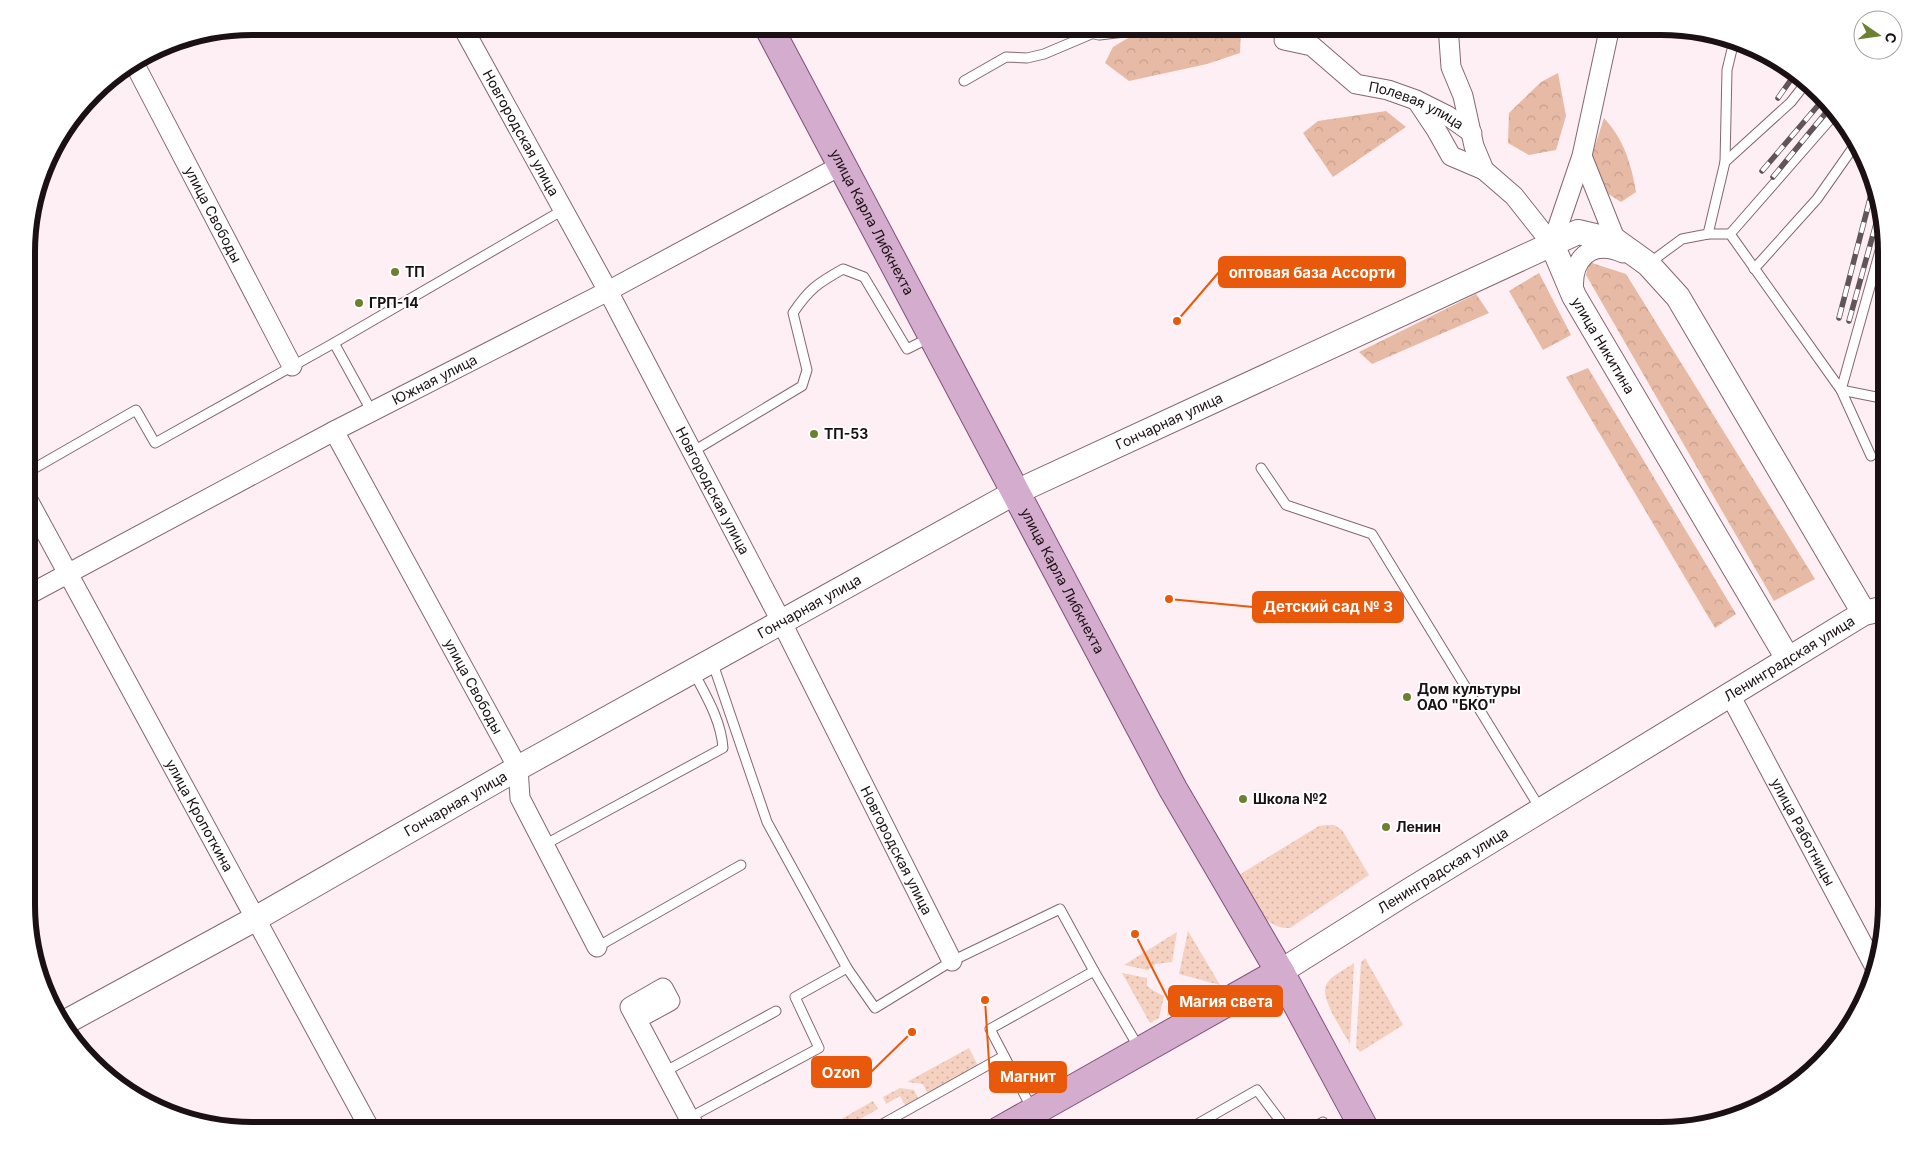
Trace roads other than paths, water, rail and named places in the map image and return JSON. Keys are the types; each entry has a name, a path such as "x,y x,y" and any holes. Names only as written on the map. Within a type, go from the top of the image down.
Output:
{"main road":[{"name":"улица Карла Либкнехта","path":"773,35 1014,493 1173,789 1280,972 1361,1122"},
{"name":"Ленинградская улица","path":"1038,1121 1140,1050 1280,972"}],"street":[{"name":"Новгородская улица","path":"467,35 608,291 780,621 952,961"},
{"name":"улица Никитина","path":"1449,35 1451,67 1463,96 1474,146 1484,170 1514,196 1552,244 1574,296 1788,659"},
{"path":"1552,244 1582,156 1608,35"},
{"name":"Полевая улица","path":"1284,40 1312,46 1356,84 1388,90 1416,100 1448,116 1472,133"},
{"name":"улица Свободы","path":"137,69 292,366"},
{"path":"1416,100 1451,156 1484,170"},
{"path":"1582,156 1616,241 1648,264 1678,297 1875,611"},
{"name":"Южная улица","path":"35,591 334,431 608,291 842,165"},
{"name":"Гончарная улица","path":"69,1020 255,919 518,768 780,621 1014,493 1578,232 1616,241"},
{"path":"1574,296 1572,279 1577,264 1588,252 1601,248 1618,251 1648,264"},
{"name":"улица Свободы","path":"334,431 518,768 520,798 597,947"},
{"name":"улица Кропоткина","path":"35,513 366,1122"},
{"name":"Ленинградская улица","path":"1280,972 1788,659 1875,611"},
{"name":"улица Работницы","path":"1730,695 1871,960"},
{"path":"637,1019 692,1122"}],"lane":[{"path":"964,81 1006,57 1027,58 1044,54 1079,35"},
{"path":"1708,234 1726,162 1727,70 1732,48"},
{"path":"1726,162 1791,102 1802,88"},
{"path":"1648,264 1682,239 1708,234 1730,234 1831,118"},
{"path":"1754,269 1817,199 1852,149"},
{"path":"35,468 136,410 155,443 334,343 563,210"},
{"path":"1730,234 1841,390 1871,456"},
{"path":"1841,390 1878,258"},
{"path":"692,452 802,386 807,370 793,313 807,293 842,268 864,277 907,349 932,336"},
{"path":"334,343 372,412"},
{"path":"1841,390 1878,397"},
{"path":"1261,468 1286,505 1372,534 1542,810"},
{"path":"544,845 723,748 722,732 715,715 703,665"},
{"path":"703,665 767,822 847,968 875,1008 952,961 1060,909 1140,1050"},
{"path":"597,947 741,865"},
{"path":"696,1122 819,1048 795,997 847,968"},
{"path":"1038,1121 990,1029 1094,971"},
{"path":"664,1072 776,1011"},
{"path":"884,1122 1004,1056"},
{"path":"1201,1122 1257,1090 1281,1122"}],"railway":[{"path":"1778,98 1791,79"},
{"path":"1762,171 1819,104"},
{"path":"1773,177 1826,112"},
{"path":"1839,318 1871,196"},
{"path":"1849,321 1876,224"}],"place":[{"name":"ТП","path":"395,272"},
{"name":"ГРП-14","path":"359,303"},
{"name":"оптовая база Ассорти","path":"1177,321"},
{"name":"ТП-53","path":"814,434"},
{"name":"Детский сад № 3","path":"1169,599"},
{"name":"Дом культуры ОАО \"БКО\"","path":"1407,697"},
{"name":"Школа №2","path":"1243,799"},
{"name":"Ленин","path":"1386,827"},
{"name":"Магия света","path":"1135,934"},
{"name":"Магнит","path":"985,1000"},
{"name":"Ozon","path":"912,1032"}]}
